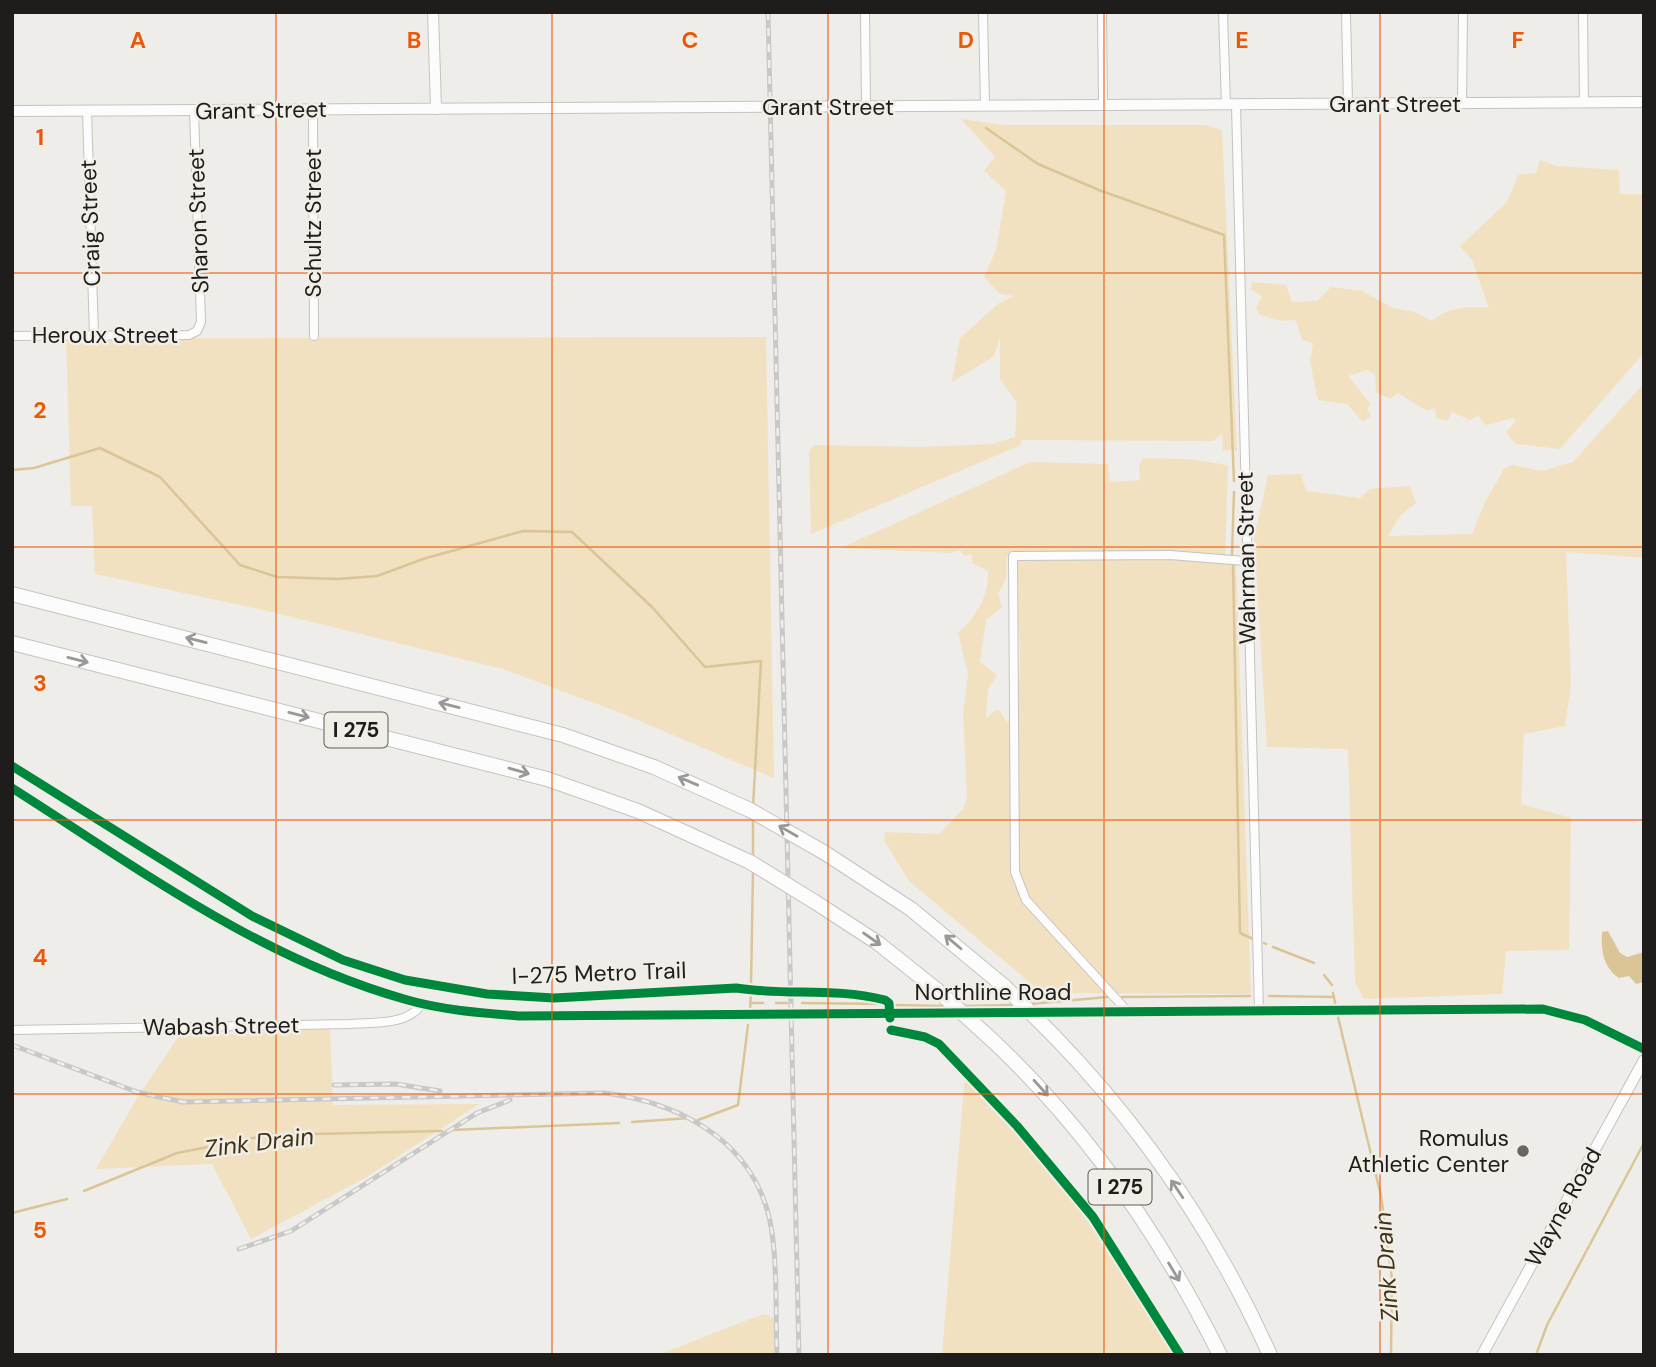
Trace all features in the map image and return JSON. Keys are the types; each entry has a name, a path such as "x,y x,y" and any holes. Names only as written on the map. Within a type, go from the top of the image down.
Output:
{"highway":[{"name":"I 275","path":"12,594 543,729 654,767 750,810 825,853 911,909 1005,986 1054,1036 1115,1105 1183,1197 1229,1272 1270,1355"},
{"name":"I 275","path":"12,643 547,779 657,819 750,862 878,943 937,990 1055,1103 1110,1172 1182,1285 1220,1355"}],"street":[{"path":"433,12 436,108"},
{"path":"865,12 866,106"},
{"path":"983,12 985,106"},
{"path":"1102,12 1103,105"},
{"name":"Wahrman Street","path":"1223,12 1231,105 1259,1010"},
{"path":"1346,12 1348,104"},
{"path":"1462,12 1462,104"},
{"path":"1583,12 1584,103"},
{"name":"Grant Street","path":"12,111 1644,102"},
{"name":"Schultz Street","path":"313,109 314,336"},
{"name":"Craig Street","path":"87,111 94,335"},
{"name":"Sharon Street","path":"194,111 201,322 197,331"},
{"name":"Heroux Street","path":"12,336 189,335 197,331"},
{"path":"1127,1011 1026,900 1015,872 1013,556 1170,555 1245,561"},
{"name":"Northline Road","path":"12,788 246,936 332,975 423,1003 520,1016 1543,1009 1585,1020 1644,1049"},
{"name":"Wabash Street","path":"12,1030 396,1021 409,1016 423,1003"},
{"name":"Wayne Road","path":"1482,1355 1644,1060"}],"shaded area":[{"path":"961,119 1003,125 1206,125 1222,130 1237,451 1223,450 1222,434 1213,441 1021,440 1021,445 811,534 809,450 815,445 921,447 993,444 1015,437 1017,403 1000,379 1000,338 994,356 952,382 960,338 999,303 1014,296 1000,294 984,277 996,250 1006,191 984,171 995,157"},
{"path":"1540,160 1556,166 1619,170 1620,194 1644,194 1644,353 1560,449 1515,444 1506,432 1516,421 1513,418 1485,425 1478,415 1470,420 1452,412 1447,421 1436,418 1435,408 1427,411 1398,393 1390,399 1376,392 1375,374 1367,370 1348,376 1370,403 1367,409 1371,416 1363,422 1347,404 1318,400 1310,362 1313,343 1302,340 1296,320 1280,321 1259,314 1256,307 1262,297 1251,289 1252,282 1286,285 1292,302 1317,301 1331,287 1362,291 1393,308 1414,312 1432,321 1459,308 1489,308 1472,260 1460,246 1507,202 1518,175 1536,173"},
{"path":"194,335 196,338 766,337 774,778 621,713 503,669 263,610 95,574 92,506 71,506 66,337"},
{"path":"1644,383 1644,558 1566,552 1571,684 1565,726 1524,734 1521,804 1571,818 1569,950 1506,951 1502,994 1364,999 1355,982 1348,749 1267,747 1254,538 1268,475 1301,474 1306,491 1360,498 1370,489 1410,486 1416,503 1401,515 1388,536 1472,534 1486,500 1504,469 1512,465 1542,471 1573,462"},
{"path":"1143,458 1188,459 1228,465 1225,562 1236,564 1251,994 1042,993 909,881 884,840 885,832 939,834 963,809 967,797 963,713 968,674 958,633 970,620 984,597 988,571 972,563 972,554 965,556 960,550 951,553 841,548 1030,462 1108,464 1110,482 1140,480 1139,466","holes":["1007,556 1017,562 1014,573 1020,671 1015,708 1008,723 998,709 986,718 988,689 997,675 980,662 986,620 1002,607 998,594 1006,579"]},
{"path":"1608,931 1620,953 1627,957 1644,952 1644,982 1636,984 1629,976 1619,978 1609,969 1602,946 1602,932"},
{"path":"330,1029 333,1105 479,1104 365,1178 251,1239 212,1164 96,1169 137,1098 179,1036"},
{"path":"965,1074 1076,1204 1160,1331 1172,1355 942,1355"},
{"path":"763,1314 774,1318 776,1355 658,1355"}],"waterway":[{"path":"986,128 1038,164 1099,190 1224,235 1234,481"},
{"path":"12,470 34,468 100,448 160,477 240,565 277,577 338,579 377,576 423,559 523,531 572,532 652,607 705,667 761,661 753,807"},
{"path":"1232,555 1234,492"},
{"path":"1233,563 1240,933 1253,939"},
{"path":"753,817 753,856"},
{"path":"751,986 753,870"},
{"path":"1273,947 1314,963"},
{"path":"1324,975 1332,985"},
{"name":"Zink Drain","path":"750,1010 751,992"},
{"name":"Zink Drain","path":"1333,993 1336,1007"},
{"name":"Zink Drain","path":"1122,997 1250,996"},
{"name":"Zink Drain","path":"1269,996 1334,997"},
{"name":"Zink Drain","path":"1029,1004 1108,997"},
{"name":"Zink Drain","path":"751,1003 763,1003"},
{"name":"Zink Drain","path":"776,1003 787,1003"},
{"name":"Zink Drain","path":"802,1003 885,1004"},
{"name":"Zink Drain","path":"893,1005 945,1006"},
{"name":"Zink Drain","path":"963,1006 1015,1005"},
{"name":"Zink Drain","path":"1338,1017 1381,1196 1392,1279 1391,1355"},
{"name":"Zink Drain","path":"698,1120 738,1105 748,1025"},
{"name":"Zink Drain","path":"632,1122 689,1118"},
{"name":"Zink Drain","path":"452,1130 619,1123"},
{"name":"Zink Drain","path":"84,1191 177,1153 269,1135 442,1131"},
{"path":"1536,1355 1547,1325 1644,1143"},
{"name":"Zink Drain","path":"12,1213 67,1199"}],"railway":[{"path":"768,12 799,1355"},
{"path":"12,1045 137,1092 183,1102 605,1093 656,1104 703,1126 723,1141 741,1160 755,1181 766,1206 773,1240 777,1355"},
{"path":"334,1085 396,1084 440,1091"},
{"path":"239,1249 291,1231 477,1113 510,1100"}],"cycle path":[{"name":"I-275 Metro Trail","path":"12,766 252,916 343,960 405,980 487,994 554,998 736,988 847,994 885,1000 889,1003 890,1018"},
{"path":"12,788 153,879 249,935 299,960 351,981 418,1003 447,1008 520,1016 1543,1009 1585,1020 1644,1049"},
{"path":"891,1030 925,1037 939,1044 1017,1126 1093,1217 1180,1355"}],"place":[{"name":"Romulus Athletic Center","path":"1523,1151"}]}
